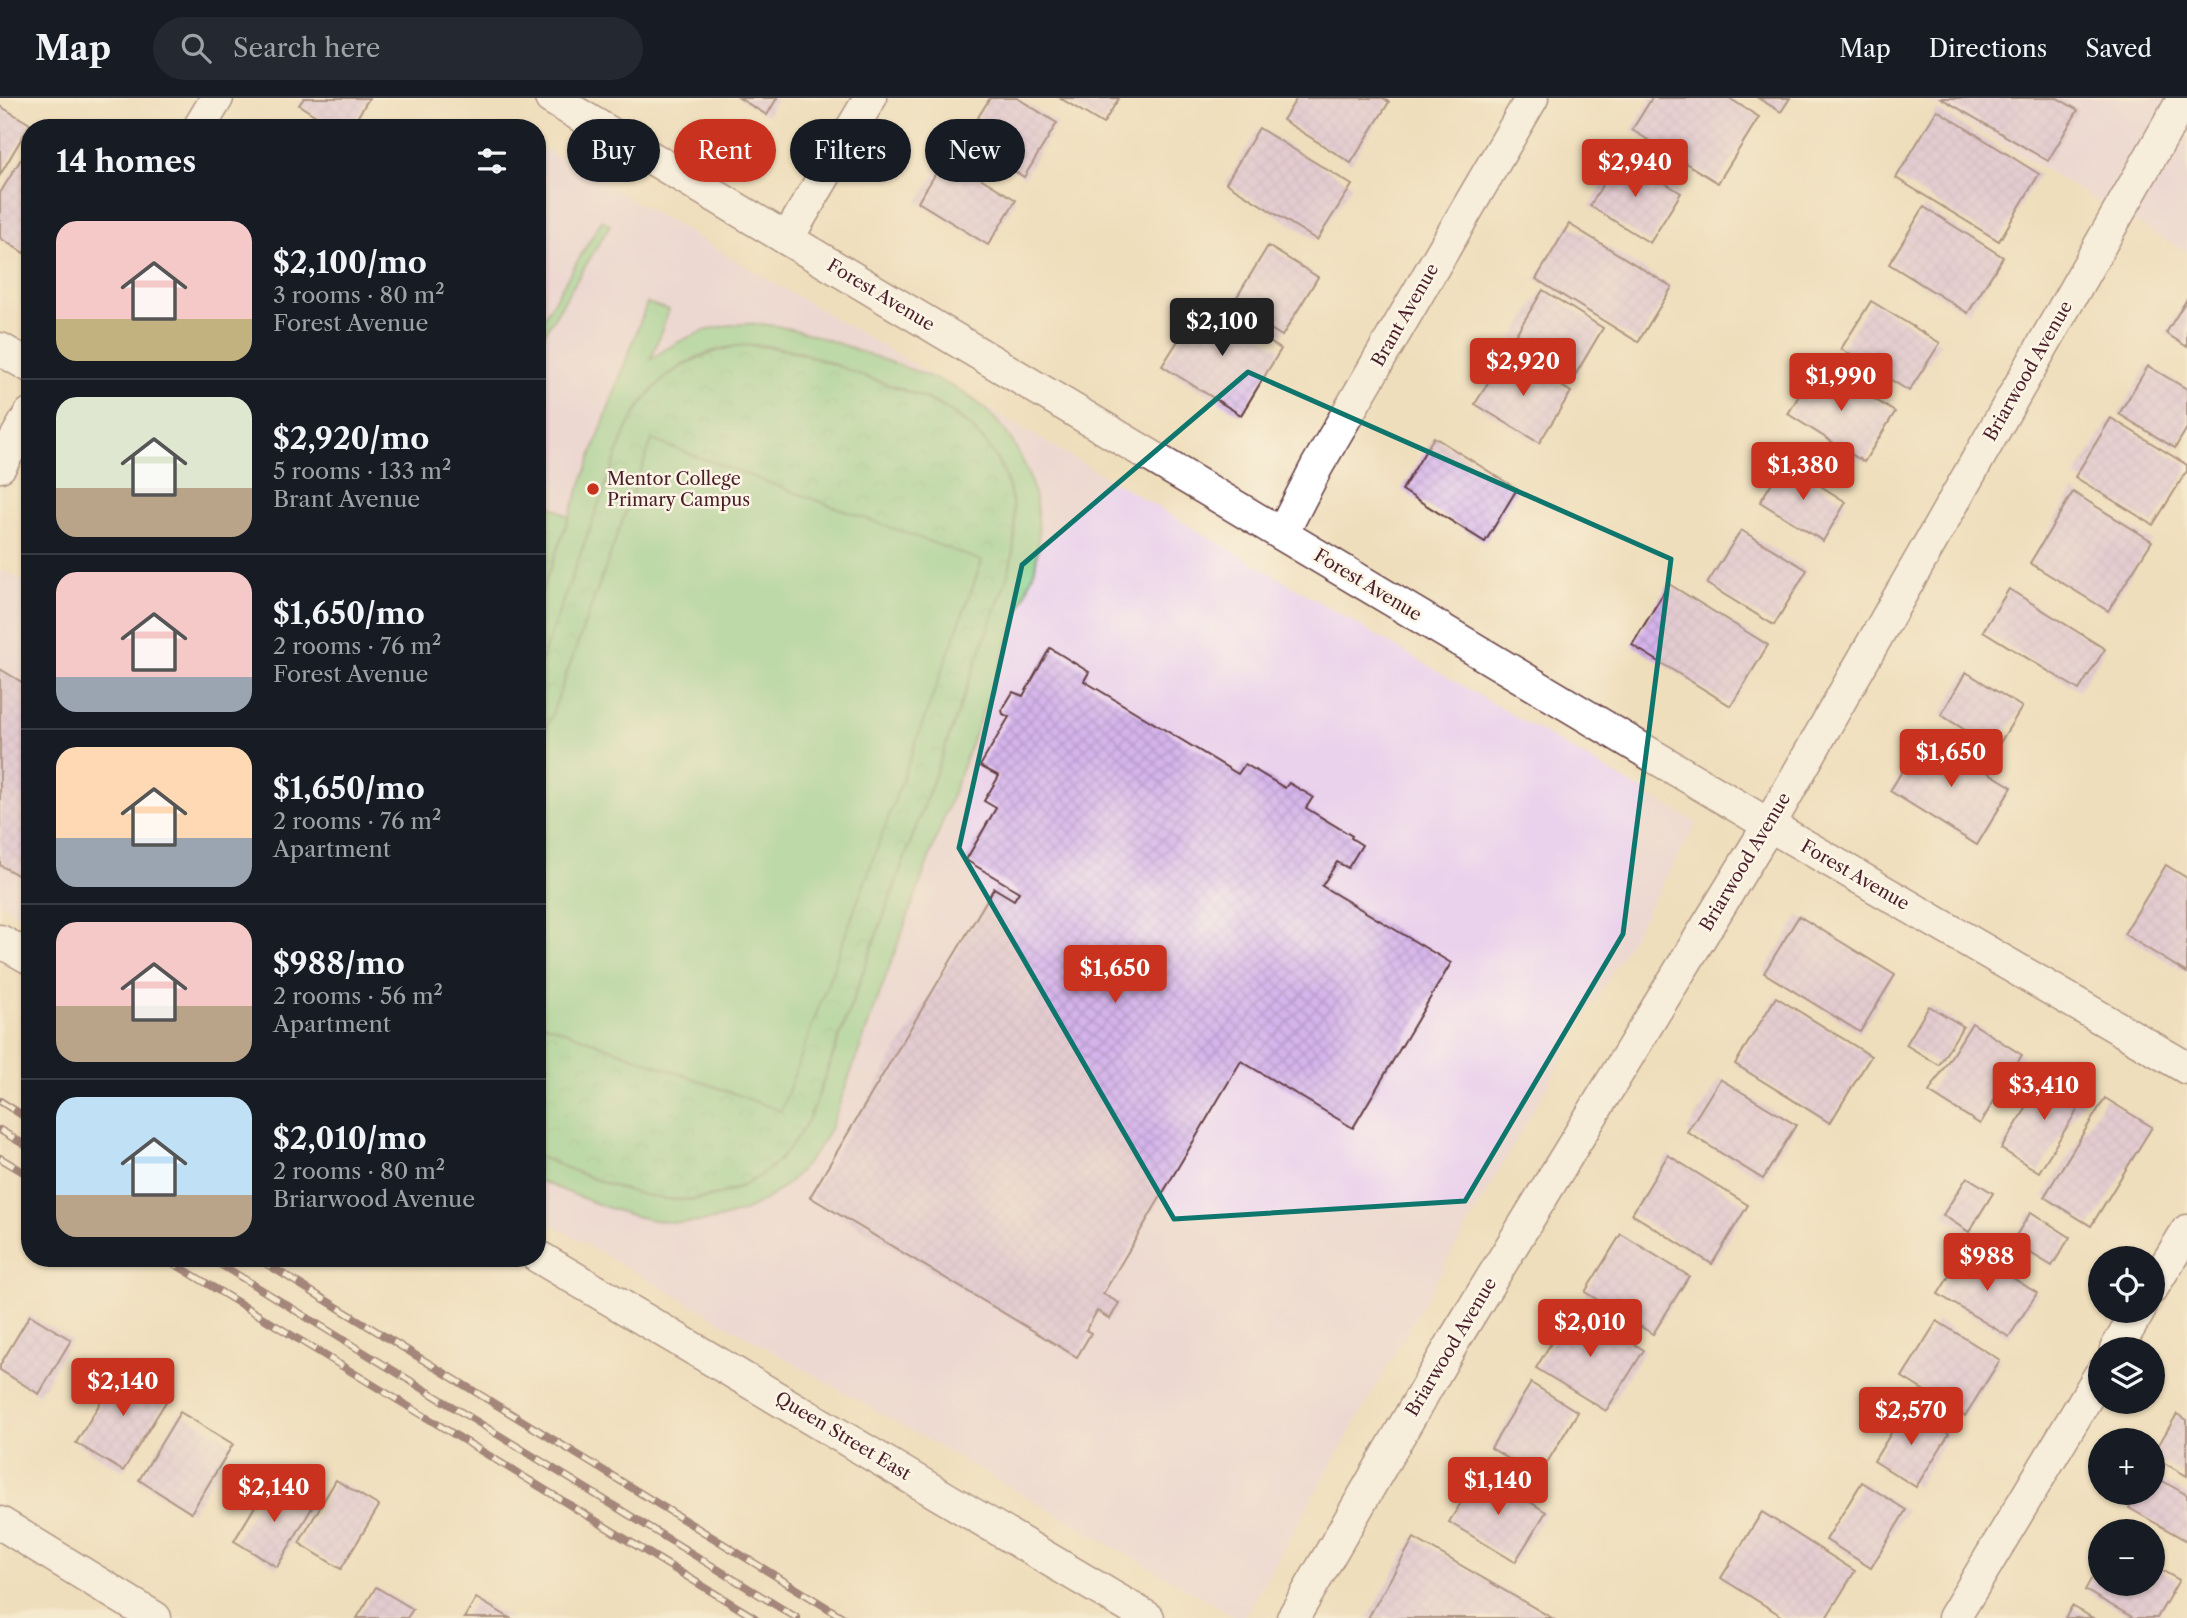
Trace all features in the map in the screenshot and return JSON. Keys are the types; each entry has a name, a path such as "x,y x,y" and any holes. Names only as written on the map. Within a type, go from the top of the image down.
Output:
{"street":[{"path":"204,119 217,98"},
{"name":"Forest Avenue","path":"551,98 1769,825 2187,1068"},
{"path":"787,239 870,98"},
{"name":"Brant Avenue","path":"1282,534 1317,466 1532,98"},
{"name":"Briarwood Avenue","path":"1293,1618 1456,1337 1769,825 2184,98"},
{"path":"0,349 21,361"},
{"path":"0,466 21,430"},
{"path":"0,941 21,953"},
{"path":"2165,1267 2187,1231"},
{"name":"Queen Street East","path":"546,1261 1148,1618"},
{"path":"1954,1618 2088,1396"},
{"path":"0,1523 155,1618"}],"highlighted area":[{"path":"1248,372 1671,559 1623,934 1465,1201 1174,1219 959,848 1022,565"}],"shaded area":[{"path":"1924,98 2187,98 2187,252 2096,200"},
{"path":"546,149 567,162 567,182 602,182 1697,823 1244,1618 1238,1618 546,1221"},
{"path":"3,570 21,580 21,916 0,904 0,574"}],"green space":[{"path":"602,220 610,225 546,331 546,314"},
{"path":"647,303 669,310 651,359 681,341 709,330 735,324 761,324 814,335 953,387 976,402 996,420 1012,441 1033,488 1038,541 1035,568 831,1127 799,1172 780,1190 758,1204 710,1221 683,1223 654,1220 595,1203 546,1184 546,1160 648,1196 676,1200 702,1199 749,1183 769,1169 787,1151 803,1129 815,1105 1007,578 1015,530 1008,484 987,444 970,426 940,405 796,351 759,345 733,347 686,363 666,377 634,416 622,441 546,647 546,580"},
{"path":"741,345 790,351 918,396 948,411 969,426 998,463 1008,484 1015,530 1007,578 809,1120 780,1159 742,1186 720,1194 673,1199 621,1189 546,1160 546,647 631,421 654,388 668,376 683,365 720,350"},
{"path":"652,440 982,561 781,1111 546,1024 546,730"},
{"path":"546,503 569,517 546,580"}],"building":[{"path":"304,98 369,98 356,119 321,119 299,105"},
{"path":"739,98 777,98 767,115"},
{"path":"990,98 1017,98 1057,123 1025,175 1025,119 977,119"},
{"path":"1060,98 1119,98 1103,124"},
{"path":"1297,98 1383,98 1389,102 1351,163 1283,120"},
{"path":"1652,98 1729,98 1759,117 1718,183 1632,130"},
{"path":"1758,98 1790,98 1781,112"},
{"path":"1941,98 2057,98 2078,110 2048,161"},
{"path":"0,106 22,119 21,139 0,175"},
{"path":"1937,110 2039,174 1999,241 1896,178"},
{"path":"1259,128 1352,185 1317,240 1226,183"},
{"path":"1620,155 1681,193 1650,243 1590,206"},
{"path":"21,159 21,251 0,238 0,193"},
{"path":"930,182 987,182 1016,200 988,245 918,202"},
{"path":"1924,207 2003,257 1968,313 1889,264"},
{"path":"1569,224 1672,287 1638,342 1536,279"},
{"path":"1268,246 1318,277 1282,336 1232,305"},
{"path":"1543,290 1603,328 1574,377 1513,339"},
{"path":"2187,299 2187,347 2166,333"},
{"path":"1203,301 1281,349 1241,415 1162,366"},
{"path":"1871,301 1940,343 1909,391 1841,349"},
{"path":"1507,352 1571,392 1539,443 1475,404"},
{"path":"1818,364 1895,412 1864,462 1788,414"},
{"path":"2148,366 2187,389 2187,428 2175,448 2119,414"},
{"path":"2111,418 2187,465 2187,471 2153,525 2075,477"},
{"path":"1434,437 1517,489 1485,542 1402,490"},
{"path":"1784,463 1846,502 1823,541 1760,502"},
{"path":"2073,492 2152,541 2108,611 2030,563"},
{"path":"1741,530 1807,570 1774,625 1707,584"},
{"path":"1669,584 1768,645 1731,706 1632,645"},
{"path":"2009,589 2105,649 2079,690 1983,631"},
{"path":"1050,648 1089,672 1084,681 1238,774 1245,764 1285,788 1289,783 1313,797 1306,808 1362,845 1348,868 1337,862 1322,886 1451,963 1353,1128 1241,1061 1103,1294 1119,1303 1110,1319 1097,1311 1086,1330 1091,1333 1077,1357 810,1197 994,888 1014,900 1019,892 966,860 996,808 984,801 999,776 980,766 1009,717 1003,714 1002,710 1013,692 1023,696"},
{"path":"0,669 21,682 21,877 0,865"},
{"path":"1966,672 2022,707 1996,749 1941,715"},
{"path":"1925,734 2012,787 1977,845 1890,791"},
{"path":"2166,865 2187,878 2187,973 2124,934"},
{"path":"1799,916 1895,975 1860,1032 1764,973"},
{"path":"1776,997 1871,1056 1830,1123 1735,1064"},
{"path":"1929,1006 1963,1026 1939,1065 1906,1045"},
{"path":"1972,1023 2022,1055 1980,1124 1929,1092"},
{"path":"2048,1073 2086,1096 2039,1172 2001,1149"},
{"path":"1720,1079 1796,1125 1763,1179 1687,1132"},
{"path":"2105,1098 2152,1127 2091,1226 2044,1197"},
{"path":"1668,1155 1748,1205 1712,1264 1632,1214"},
{"path":"1967,1177 1993,1193 1969,1232 1943,1215"},
{"path":"2031,1212 2070,1237 2052,1266 2012,1242"},
{"path":"1621,1234 1689,1276 1653,1334 1585,1292"},
{"path":"1966,1249 2037,1293 2009,1337 1938,1294"},
{"path":"1573,1307 1644,1350 1606,1411 1536,1368"},
{"path":"30,1315 71,1340 39,1394 0,1370 0,1365"},
{"path":"1937,1321 2000,1360 1965,1416 1902,1377"},
{"path":"123,1365 170,1395 123,1471 76,1443"},
{"path":"1531,1383 1578,1412 1538,1477 1491,1448"},
{"path":"1907,1407 1949,1434 1916,1487 1874,1461"},
{"path":"180,1412 233,1444 191,1513 139,1480"},
{"path":"2177,1414 2187,1420 2187,1476 2165,1463 2165,1434"},
{"path":"1481,1471 1546,1512 1515,1562 1449,1522"},
{"path":"271,1480 313,1506 277,1567 234,1541"},
{"path":"336,1480 379,1506 341,1569 299,1543"},
{"path":"1862,1482 1906,1510 1871,1568 1826,1540"},
{"path":"2165,1482 2187,1495 2187,1541 2165,1528 2165,1519 2148,1519 2129,1508 2131,1505 2165,1505"},
{"path":"1762,1512 1855,1571 1826,1618 1785,1618 1721,1578"},
{"path":"1414,1538 1457,1563 1552,1618 1368,1618"},
{"path":"2165,1572 2179,1580 2157,1618 2134,1618 2096,1596 2165,1596"},
{"path":"376,1587 413,1609 407,1618 357,1618"},
{"path":"476,1598 510,1618 464,1618"},
{"path":"2072,1606 2093,1618 2065,1618"}],"railway":[{"path":"0,1101 21,1114"},
{"path":"0,1130 21,1143"},
{"path":"0,1158 21,1171"},
{"path":"180,1267 755,1618"},
{"path":"225,1267 797,1618"},
{"path":"272,1267 844,1618"}],"place":[{"name":"Mentor College Primary Campus","path":"593,489"}]}
